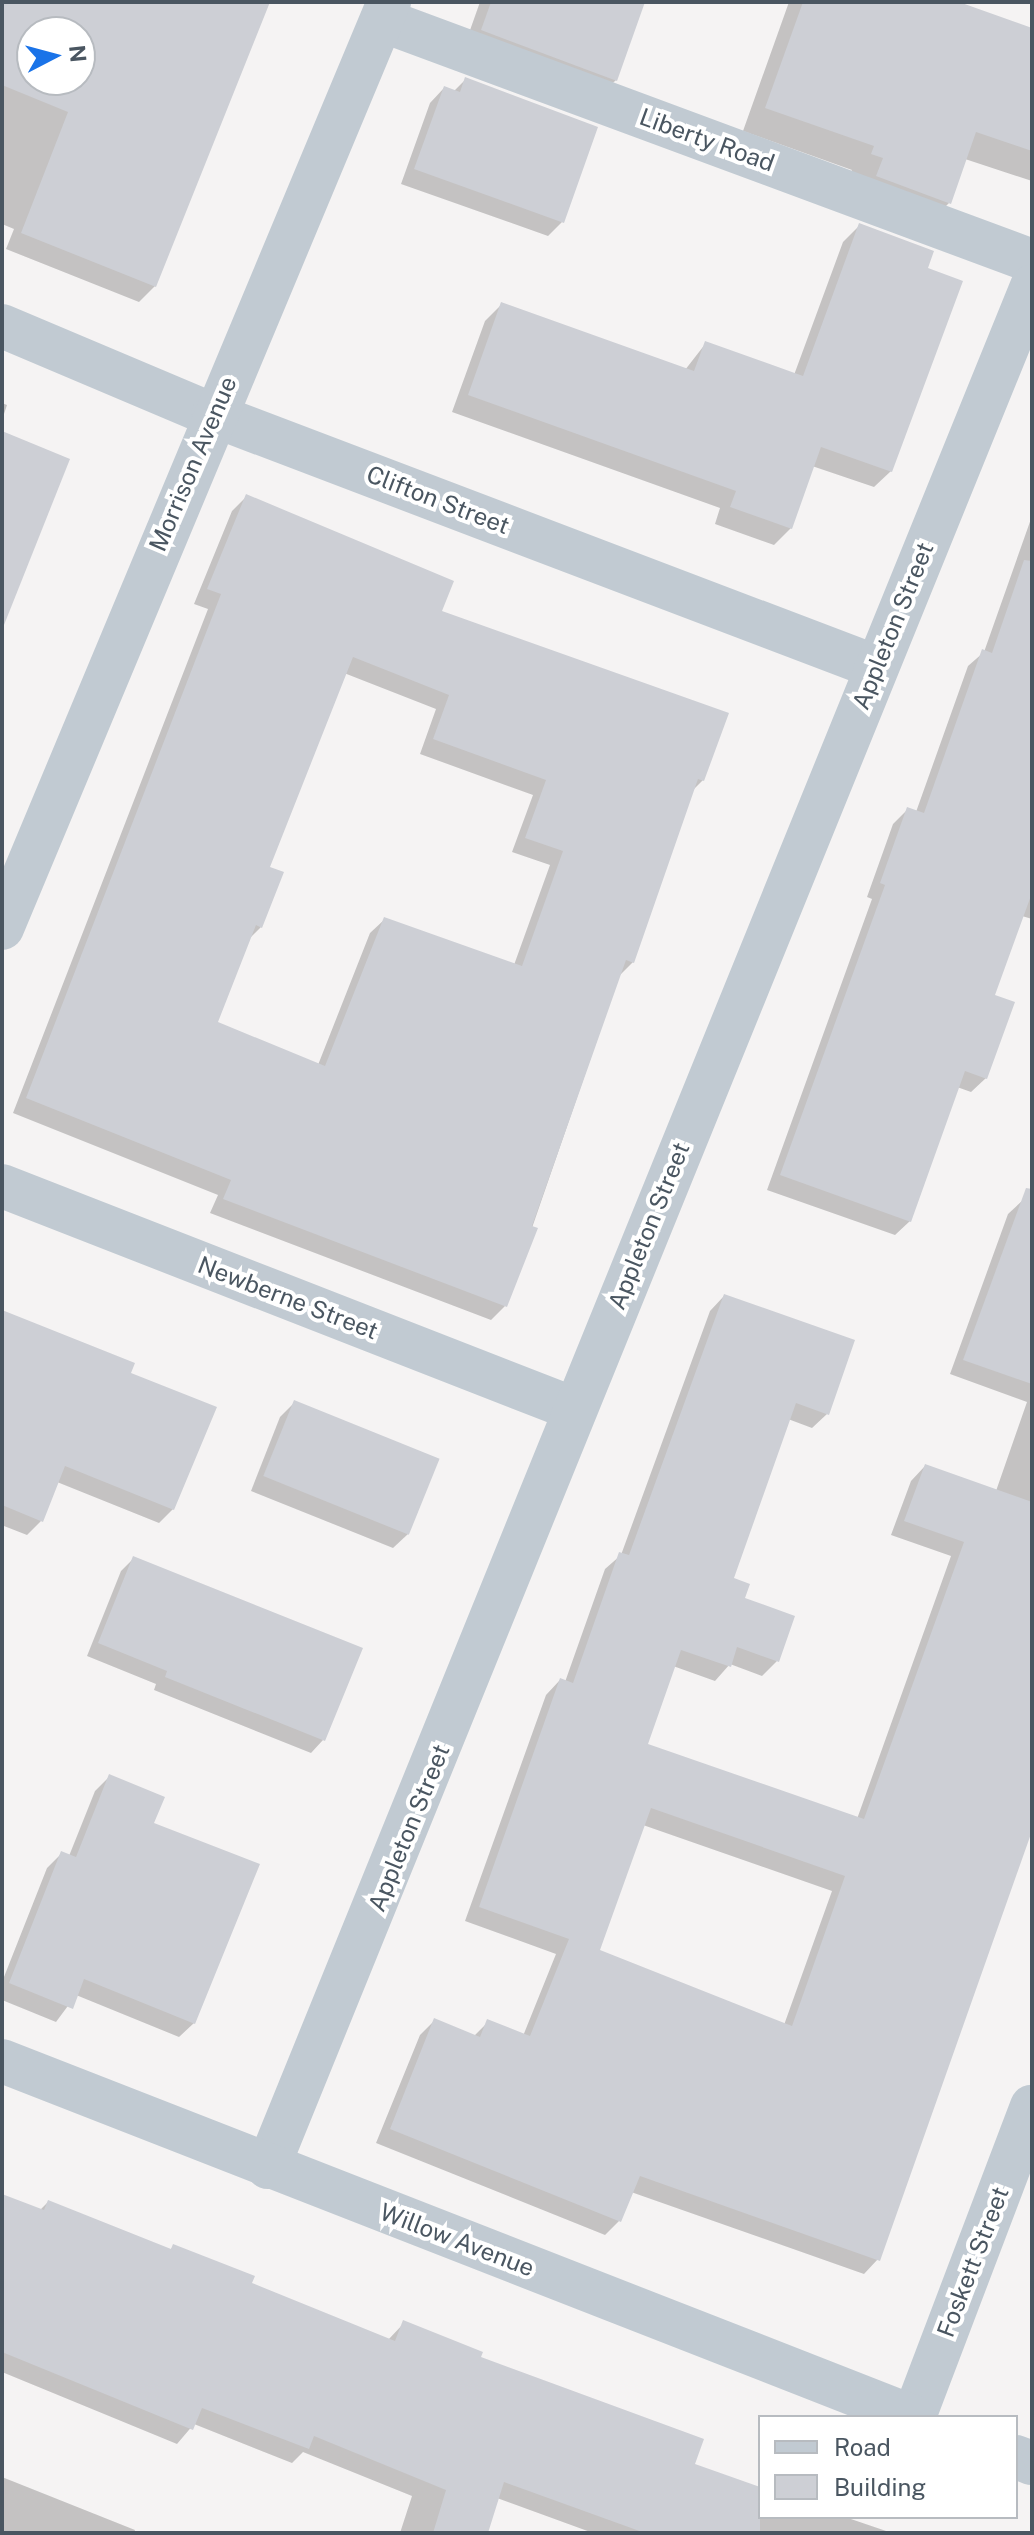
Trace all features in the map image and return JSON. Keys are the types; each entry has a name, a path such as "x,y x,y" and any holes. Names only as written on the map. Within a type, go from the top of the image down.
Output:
{"street":[{"name":"Liberty Road","path":"386,11 1032,261"},
{"name":"Morrison Avenue","path":"2,928 213,415 386,11"},
{"name":"Appleton Street","path":"268,2167 369,1930 574,1409 1032,286"},
{"name":"Clifton Street","path":"2,326 213,415 876,667"},
{"name":"Newberne Street","path":"2,1186 574,1409"},
{"name":"Willow Avenue","path":"2,2061 908,2415"},
{"name":"Foskett Street","path":"914,2415 1032,2107"}],"building":[{"path":"2,2 270,2 156,287 21,233 68,112 29,96 96,96 96,16 16,16 16,91 2,85"},
{"path":"491,2 645,2 617,81 481,30"},
{"path":"803,2 959,2 1032,28 1032,151 976,132 951,204 876,176 883,158 871,154 874,146 765,108"},
{"path":"465,77 598,127 564,223 414,169 444,86 460,92"},
{"path":"859,223 934,251 928,268 963,281 892,472 821,447 792,529 730,507 736,491 468,395 501,302 694,371 705,341 803,376"},
{"path":"2,431 70,459 4,625 2,625"},
{"path":"246,494 454,581 442,611 729,713 704,781 698,779 634,963 626,960 532,1226 538,1228 507,1307 223,1199 231,1180 26,1098 221,594 207,589","holes":["353,657 449,695 433,739 546,780 525,838 563,851 522,966 384,917 325,1066 218,1022 256,925 262,928 284,872 270,867"]},
{"path":"1024,560 1032,561 1032,893 995,995 1015,1002 987,1079 965,1071 911,1222 780,1175 885,885 880,883 907,807 924,813 982,649 992,653"},
{"path":"1026,1188 1032,1189 1032,1384 963,1360"},
{"path":"724,1294 855,1340 829,1415 796,1403 734,1578 750,1584 745,1598 795,1616 779,1662 737,1647 731,1667 681,1650 648,1744 864,1819 964,1542 904,1521 925,1464 1032,1502 1032,1831 880,2261 640,2176 621,2222 390,2129 434,2018 480,2037 487,2019 530,2036 569,1939 479,1907 560,1678 573,1683 619,1552 629,1555","holes":["651,1808 845,1876 792,2026 600,1950"]},
{"path":"2,1310 135,1363 131,1373 217,1407 174,1510 65,1466 43,1522 2,1505"},
{"path":"294,1400 440,1459 409,1535 263,1476"},
{"path":"133,1556 363,1648 325,1741 165,1677 167,1671 98,1643"},
{"path":"109,1774 165,1797 154,1823 260,1864 195,2024 84,1979 73,2009 9,1983 61,1851 76,1857"},
{"path":"2,2194 44,2210 48,2200 171,2249 173,2244 255,2276 252,2283 395,2341 403,2320 483,2352 481,2357 704,2439 695,2464 758,2486 760,2533 645,2533 504,2482 488,2533 433,2533 446,2490 314,2436 309,2449 202,2408 193,2430 2,2352"}]}
